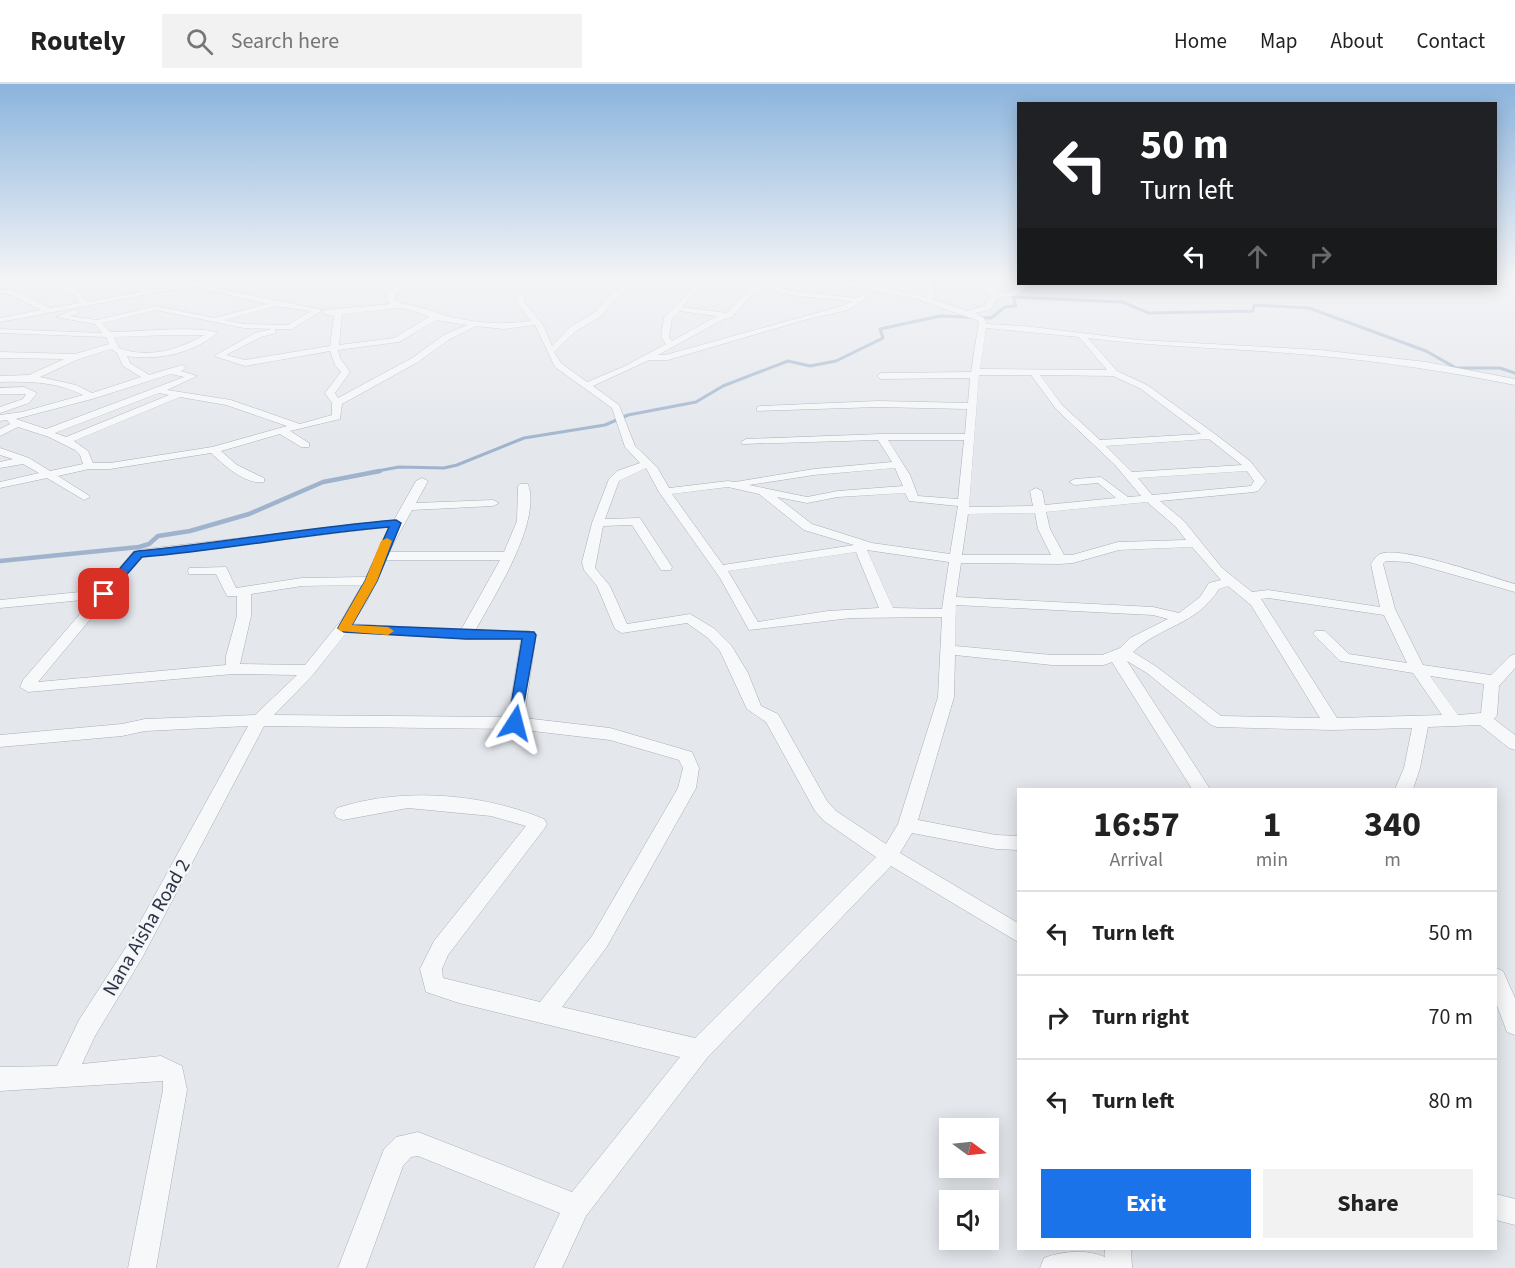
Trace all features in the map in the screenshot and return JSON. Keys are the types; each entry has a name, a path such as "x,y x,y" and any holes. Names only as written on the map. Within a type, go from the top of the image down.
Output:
{"street":[{"path":"6,332 69,335 213,333 175,352 145,354 122,352"},
{"path":"46,334 50,332"},
{"path":"106,332 114,345 122,352 126,364 148,378"},
{"path":"269,332 258,335 218,356 245,363 335,347 396,340 409,332"},
{"path":"0,485 89,466 110,466 213,450 281,430 324,422 337,417 337,403 330,393 346,372 336,364 334,332"},
{"path":"337,403 415,360 450,332"},
{"path":"541,332 558,365 616,407 630,447 653,469 665,492 719,569 754,627 813,615 949,607 1153,611 1183,618"},
{"path":"550,352 570,332"},
{"path":"666,332 665,337 670,345"},
{"path":"586,385 649,357 695,332"},
{"path":"649,357 664,358 753,332"},
{"path":"548,1268 577,1207 699,1050 889,856 907,825 946,697 949,607 971,437 980,332"},
{"path":"1052,332 1194,347 1320,353 1426,365 1515,382"},
{"path":"4,355 69,335"},
{"path":"881,436 898,465 913,499 963,507 1038,509 1254,489 1260,481 1251,468 1144,387 1114,372 1083,337"},
{"path":"32,378 76,357 114,345"},
{"path":"0,348 32,346"},
{"path":"0,433 14,420 174,372 185,366 145,354"},
{"path":"4,355 76,357"},
{"path":"45,433 193,376 174,372"},
{"path":"1033,372 1059,407 1098,443 1149,498 1180,524 1228,582 1256,602 1332,724"},
{"path":"881,375 1114,372"},
{"path":"0,379 32,378 73,387 91,396 89,397"},
{"path":"0,391 24,390 32,393 26,401 0,410"},
{"path":"158,390 228,402 300,427"},
{"path":"65,441 176,394"},
{"path":"760,409 878,404 972,406"},
{"path":"44,410 80,420"},
{"path":"0,418 14,420 65,441 84,453 89,466"},
{"path":"281,430 305,445"},
{"path":"746,442 881,436 971,437"},
{"path":"1098,443 1211,436"},
{"path":"213,450 233,467 260,480"},
{"path":"0,451 25,460 84,497"},
{"path":"0,465 25,460"},
{"path":"647,464 614,478 607,488 600,523 592,540 588,567 603,587 622,629 690,618 721,642 745,684 755,709 772,718 821,806 830,816 889,856 1017,932"},
{"path":"665,492 814,472 898,465"},
{"path":"1129,475 1251,468"},
{"path":"1076,482 1101,480 1126,501"},
{"name":"Nana Aisha Road 2","path":"64,1077 87,1028 135,951 259,720 309,670 344,628 371,581 396,523 422,481"},
{"path":"728,484 807,500 838,494 909,489"},
{"path":"466,635 508,556 523,521 524,486"},
{"path":"761,491 808,527 865,546 957,559 1060,560 1118,546 1197,543"},
{"path":"1036,491 1044,529 1060,560"},
{"path":"408,507 493,503"},
{"path":"600,523 636,521 666,567"},
{"path":"309,670 234,669 28,687 35,673 138,554 194,549 330,529 396,523"},
{"path":"719,569 865,546"},
{"path":"865,546 886,610"},
{"path":"381,556 508,556"},
{"path":"1454,721 1403,647 1389,612 1377,564 1383,557 1410,558 1515,588"},
{"path":"194,571 221,570 232,593 302,582 371,581"},
{"path":"949,650 1052,660 1104,660 1122,652 1138,639 1183,618 1210,595 1214,586 1228,582"},
{"path":"234,669 233,656 244,616 244,592"},
{"path":"0,604 104,594"},
{"path":"1248,597 1268,594 1389,612"},
{"path":"344,628 466,635 529,635 515,723"},
{"path":"1320,634 1345,657 1416,669 1504,677"},
{"path":"1122,652 1152,670 1217,722 1332,724 1483,719 1488,715 1491,685 1504,677 1515,659"},
{"path":"1122,652 1119,663 1125,675 1200,788"},
{"path":"1483,719 1514,741"},
{"path":"1,742 122,730 145,725 259,720 515,723 610,734 686,756 691,768 687,788 599,942 545,1012"},
{"path":"1408,786 1420,722"},
{"path":"343,813 408,801 491,809 514,814 538,824 441,948 431,969 434,985 459,993 699,1050"},
{"path":"907,825 996,842 1017,843"},
{"path":"1497,980 1515,1024"},
{"path":"0,1079 64,1077 161,1068 174,1074 175,1090 142,1268"},
{"path":"352,1268 393,1158 405,1146 418,1144 577,1207"},
{"path":"1497,1207 1515,1212"},
{"path":"1118,1250 1118,1268"},
{"path":"1054,1268 1084,1265 1099,1268"}],"waterway":[{"path":"372,472 399,467 444,468 524,438 605,425 628,415 696,402 723,386 788,361 810,366 836,361 883,338 881,332"},
{"path":"1375,332 1426,351 1456,368 1500,368 1515,373"},
{"path":"0,561 139,547 149,544 158,536 190,531 249,514 323,482 380,471"}],"slow traffic":[{"path":"387,541 371,581 344,628 388,631"}],"route":[{"path":"104,594 138,554 194,549 330,529 396,523 371,581 344,628 466,635 529,635 515,723"}]}
